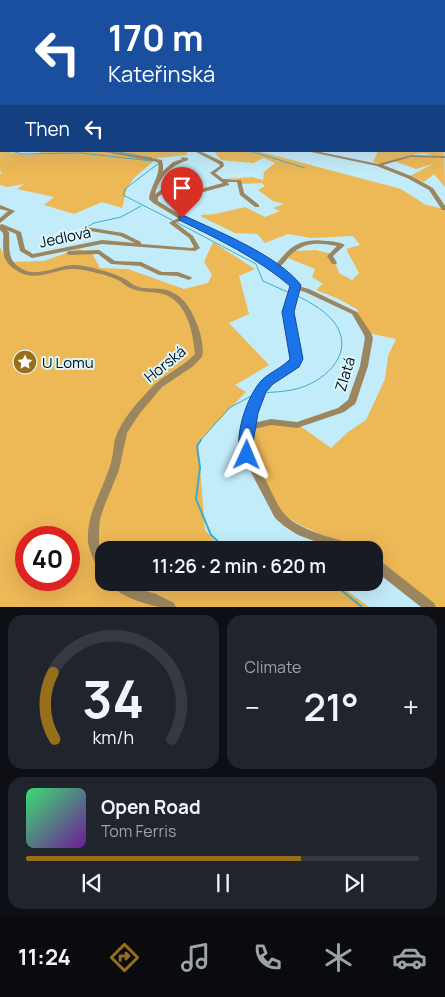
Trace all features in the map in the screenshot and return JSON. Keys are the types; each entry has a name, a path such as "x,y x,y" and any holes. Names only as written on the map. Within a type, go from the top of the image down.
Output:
{"street":[{"path":"107,152 162,162 159,177 151,196 155,202 177,220 236,244 294,282 295,292 288,312 296,359 294,364 269,381 260,390 255,401 245,443 247,455 279,515 302,532 328,541"},
{"path":"155,202 156,196 175,182 184,182 196,192 227,184 212,173 222,166 221,163 198,152"},
{"path":"315,152 344,156 378,165 424,184 431,189 444,210"},
{"path":"378,165 411,156 445,157"},
{"path":"159,177 175,163 186,159 183,158"},
{"path":"222,180 238,181 242,194 258,206"},
{"path":"0,207 12,211 0,221"},
{"name":"Jedlová","path":"0,227 19,233 20,244 25,254 32,256 98,242 188,250 197,248 191,237 177,220"},
{"name":"Horská","path":"0,227 6,232 5,252 11,262 22,272 32,274 78,267 112,276 134,287 172,294 182,303 191,320 198,344 199,356 192,364 155,388 123,431 118,458 95,510 92,527 95,549"},
{"path":"86,228 121,234 144,246"},
{"path":"275,268 285,260 290,251 311,240 342,245 330,256 334,263"},
{"path":"48,254 99,252 113,263 141,264 161,274 178,274 190,278"},
{"name":"Zlatá","path":"248,428 271,422 297,425 340,410 352,402 364,366 369,338 367,333 355,313 307,290 295,292"},
{"path":"383,570 430,607"},
{"path":"124,591 164,603 170,607"}],"shaded area":[{"path":"0,152 28,155 43,152 187,152 187,155 157,158 134,178 127,188 122,208 102,202 74,214 44,205 54,197 17,189 24,184 7,187 0,185 0,174 2,173 0,171"},
{"path":"215,152 261,152 401,189 426,205 445,209 445,607 436,607 383,566 383,541 338,541 289,519 282,513 251,454 250,432 271,424 300,426 331,448 348,432 366,420 385,379 388,356 396,339 368,333 358,315 358,310 339,299 316,290 323,284 312,277 315,269 288,258 293,251 316,250 332,254 339,273 352,280 359,273 346,249 360,245 353,236 311,238 288,234 265,243 257,234 235,233 202,217 201,215 215,214 245,207 265,217 280,211 273,208 284,204 273,201 258,190 265,186 262,183 241,184 237,179 224,179 252,177 263,180 264,172 275,163 264,158 253,163 221,160"},
{"path":"378,152 444,152 445,187 434,174 424,182 410,176 433,164 416,169 394,161 415,156 433,156 424,153 380,164 373,162"},
{"path":"213,242 255,269 239,276 249,314 229,323 269,365 235,385 246,392 198,442 205,530 214,541 95,541 95,591 347,591 369,607 0,607 0,247 7,262 44,261 78,249 92,253 100,268 128,269 184,289 208,283 212,275 204,262"}],"waterway":[{"path":"15,152 22,154 81,153 152,161"},
{"path":"119,152 152,158 150,159"},
{"path":"253,152 305,168"},
{"path":"156,161 159,163 125,189 123,195 174,221"},
{"path":"52,246 94,223 121,217 141,206"},
{"path":"178,223 256,264 263,281 292,294"},
{"path":"261,393 287,391 306,386 324,375 338,359 342,339 338,328 325,313 296,295"},
{"path":"200,441 229,408 255,394"},
{"path":"201,440 197,446 200,468 196,499 211,535 218,541"},
{"path":"342,591 362,607"}],"place":[{"name":"U Lomu","path":"25,362"}],"route":[{"path":"182,218 236,244 288,277 294,282 296,288 288,312 297,354 296,359 294,364 269,381 260,390 251,413 245,443 247,455"}]}
